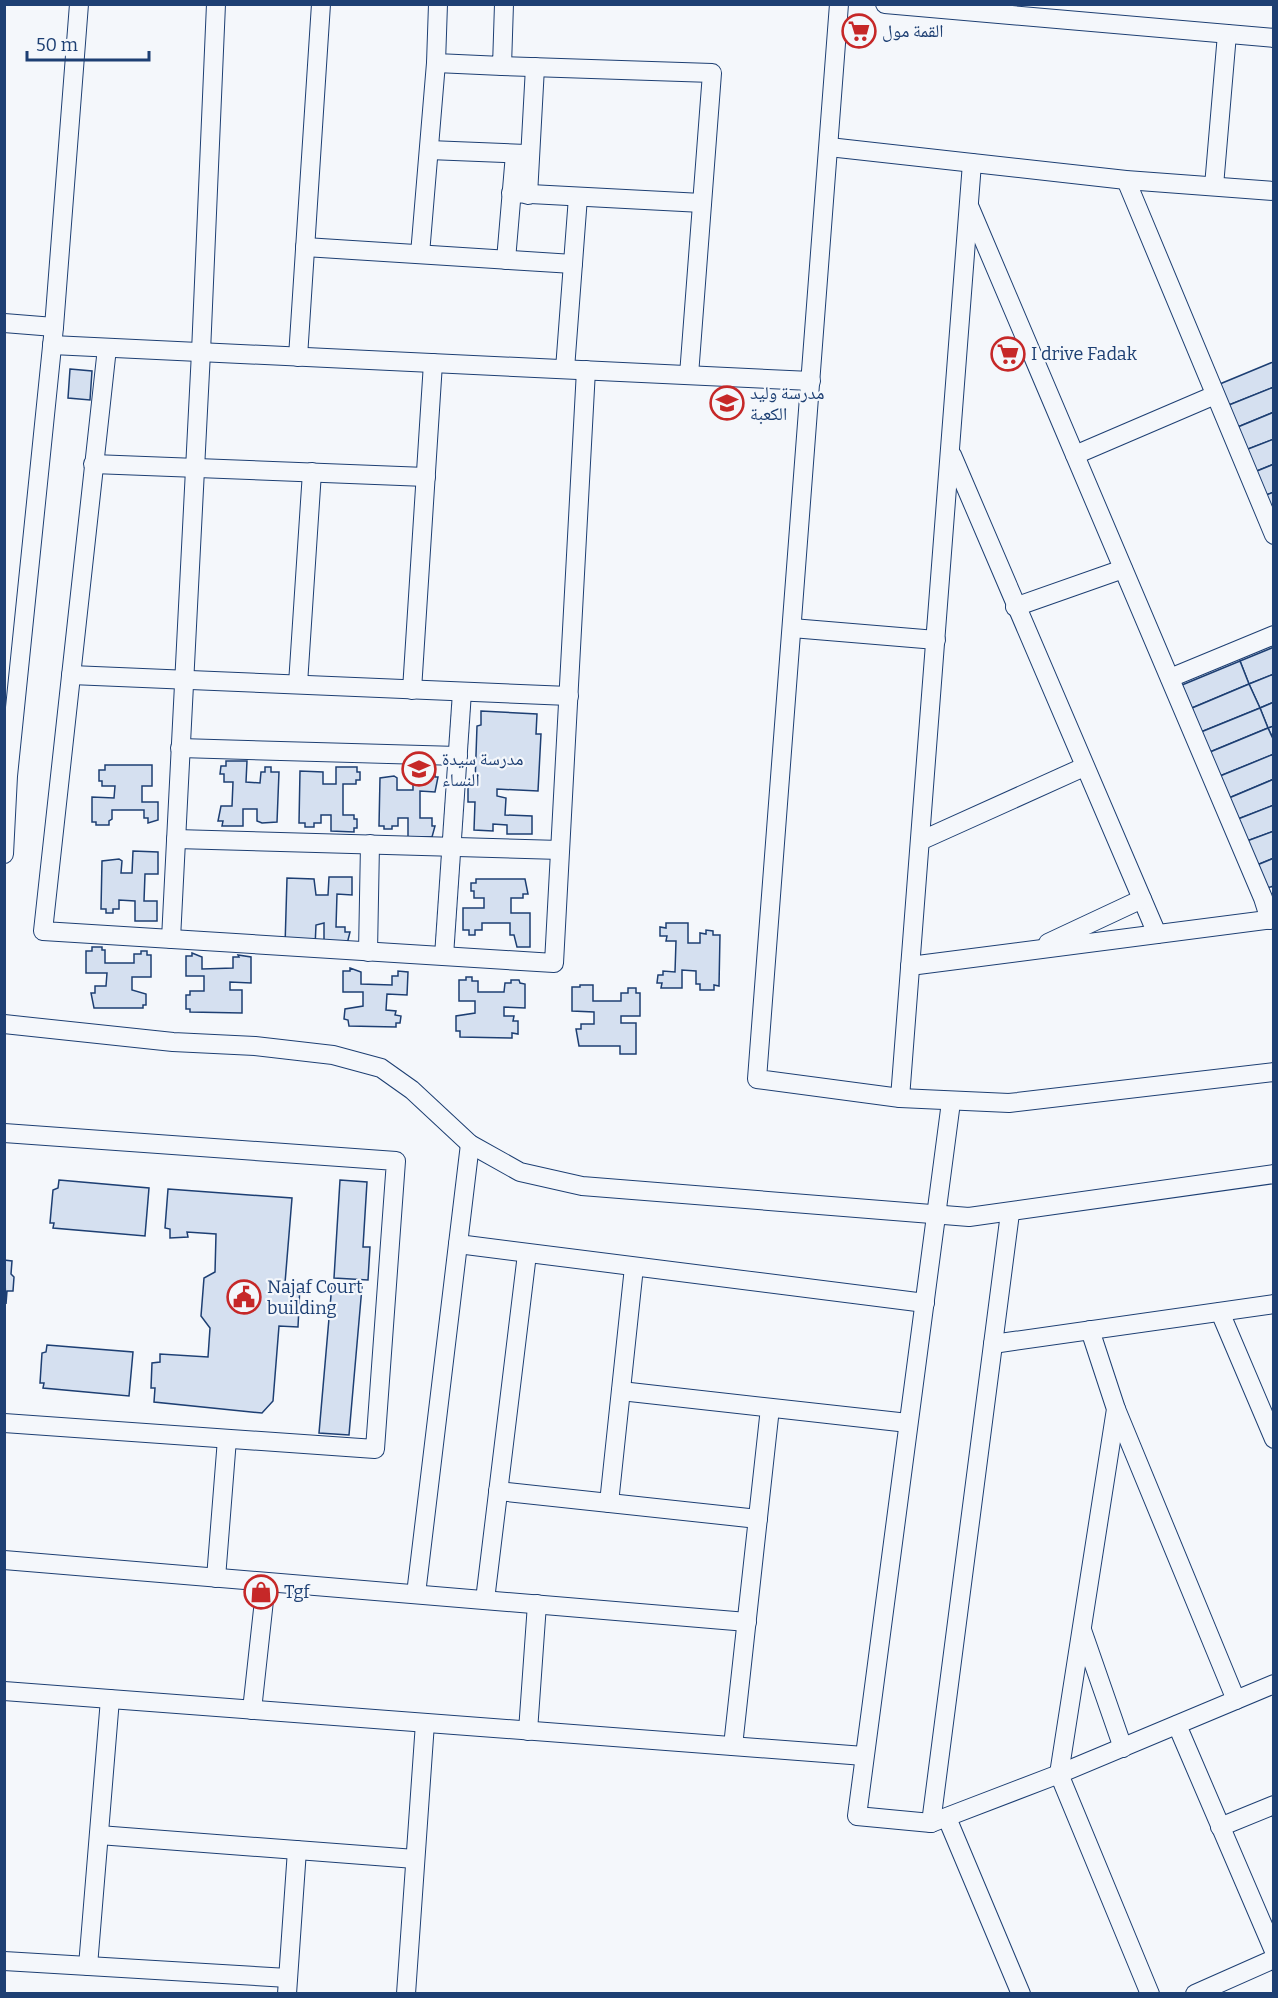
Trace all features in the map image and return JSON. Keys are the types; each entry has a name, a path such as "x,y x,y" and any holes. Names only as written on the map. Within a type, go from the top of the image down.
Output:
{"street":[{"path":"4,854 8,776 53,336 79,4"},
{"path":"171,939 216,4"},
{"path":"298,357 321,4"},
{"path":"420,254 436,63 438,4"},
{"path":"501,66 504,4"},
{"path":"839,4 758,1079 900,1098 1009,1103 1274,1072"},
{"path":"885,4 1274,38"},
{"path":"1214,186 1227,34"},
{"path":"436,63 712,73 689,375"},
{"path":"506,260 519,194 522,154 535,67"},
{"path":"829,147 1126,180 1274,191"},
{"path":"429,150 522,154"},
{"path":"900,1098 972,163"},
{"path":"1126,180 1274,535"},
{"path":"519,194 702,203"},
{"path":"565,369 578,197"},
{"path":"910,966 1272,919 1268,896 1170,678 969,206"},
{"path":"305,248 573,264"},
{"path":"4,323 107,348 811,381"},
{"path":"107,348 43,931 554,963 586,370"},
{"path":"412,690 433,363"},
{"path":"1075,455 1215,395"},
{"path":"950,450 1015,608 1157,934"},
{"path":"93,464 426,477"},
{"path":"298,684 312,472"},
{"path":"1015,608 1124,569"},
{"path":"792,628 936,640"},
{"path":"1170,678 1274,635"},
{"path":"70,675 568,696"},
{"path":"444,956 462,692"},
{"path":"180,748 458,756"},
{"path":"920,841 1084,766"},
{"path":"176,839 560,850"},
{"path":"368,952 370,844"},
{"path":"1032,951 1142,899"},
{"path":"4,1024 174,1042 255,1046 333,1055 381,1068 412,1090 470,1144 520,1172 582,1186 969,1217 1274,1174"},
{"path":"951,1102 857,1816 939,1821 1059,1774 1274,1684"},
{"path":"4,1133 396,1161 375,1449 4,1423"},
{"path":"416,1594 470,1144"},
{"path":"1010,1212 939,1821 1021,1994"},
{"path":"458,1244 925,1302"},
{"path":"485,1600 527,1254"},
{"path":"609,1503 634,1267"},
{"path":"993,1344 1274,1304"},
{"path":"1220,1312 1274,1440"},
{"path":"1090,1330 1116,1409 1236,1700"},
{"path":"621,1391 908,1423"},
{"path":"733,1746 770,1408"},
{"path":"1116,1409 1080,1627 1059,1774 1150,1994"},
{"path":"216,1578 227,1439"},
{"path":"498,1491 758,1518"},
{"path":"4,1560 747,1622"},
{"path":"252,1710 266,1582"},
{"path":"528,1731 537,1604"},
{"path":"1080,1627 1122,1748"},
{"path":"4,1691 864,1756"},
{"path":"88,1966 110,1699"},
{"path":"406,1994 425,1723"},
{"path":"1177,1725 1274,1951"},
{"path":"1220,1827 1274,1805"},
{"path":"99,1835 416,1859"},
{"path":"4,1961 88,1966 288,1986 297,1850"},
{"path":"1195,1994 1274,1959"}],"building":[{"path":"1273,362 1274,387 1224,407 1215,386"},
{"path":"70,369 92,371 90,400 68,398"},
{"path":"1274,387 1274,412 1233,429 1224,407"},
{"path":"1274,412 1274,439 1243,451 1233,429"},
{"path":"1274,439 1274,464 1252,473 1243,451"},
{"path":"1274,464 1274,492 1261,497 1252,473"},
{"path":"1274,492 1274,519 1261,497"},
{"path":"1274,647 1274,674 1249,684 1240,661"},
{"path":"1240,661 1249,684 1192,708 1182,685"},
{"path":"1274,674 1274,702 1260,708 1249,684"},
{"path":"1249,684 1260,708 1201,732 1192,708"},
{"path":"1274,702 1274,726 1268,728 1260,708"},
{"path":"1260,708 1268,728 1210,752 1201,732"},
{"path":"481,711 537,714 536,734 541,734 538,791 497,789 497,796 506,798 505,815 532,816 532,834 507,834 507,825 493,824 493,831 474,830 475,802 468,802 468,784 475,784 477,726 481,725"},
{"path":"1274,726 1274,741 1268,728"},
{"path":"1268,728 1274,741 1274,754 1220,776 1210,752"},
{"path":"1274,754 1274,779 1229,798 1220,776"},
{"path":"226,761 247,761 246,782 260,783 261,772 265,772 265,767 271,767 271,772 279,772 277,822 262,823 257,821 257,809 243,809 243,826 222,826 223,821 218,821 221,806 232,806 233,782 224,782 224,774 220,774 221,766 226,766"},
{"path":"105,765 152,765 152,786 142,786 142,802 158,802 158,820 148,823 148,818 144,818 144,810 112,810 109,825 96,825 96,822 92,822 92,797 114,798 115,786 102,786 102,781 99,781 99,770 105,770"},
{"path":"336,767 357,767 357,772 360,772 360,780 356,780 356,784 343,784 343,815 354,815 354,819 357,819 357,828 354,828 354,832 331,831 331,815 321,815 321,823 314,823 314,827 305,827 305,823 299,823 300,771 323,772 323,784 336,784"},
{"path":"413,771 435,772 435,777 438,777 435,792 420,791 420,818 432,818 432,826 435,826 432,837 408,837 408,818 398,818 398,826 392,826 392,829 379,826 380,778 394,776 397,778 397,790 413,790"},
{"path":"1274,779 1274,805 1238,819 1229,798"},
{"path":"1274,805 1274,831 1247,841 1238,819"},
{"path":"1274,831 1274,858 1257,865 1247,841"},
{"path":"133,851 158,852 158,874 145,874 144,901 157,901 157,921 135,921 135,901 119,900 119,909 113,909 113,913 106,913 106,909 101,909 102,861 119,859 122,861 121,873 132,873"},
{"path":"1274,858 1274,886 1267,888 1257,865"},
{"path":"329,877 352,877 352,895 337,894 336,927 345,927 345,932 350,932 347,944 324,943 324,923 316,925 315,947 285,946 287,878 314,879 316,895 328,895"},
{"path":"476,879 525,879 528,894 523,894 523,898 511,898 511,913 530,913 530,947 517,947 514,935 510,935 510,923 482,923 482,930 475,930 475,935 469,935 469,930 463,930 463,908 484,908 484,898 474,898 474,891 471,891 471,883 476,883"},
{"path":"666,923 688,923 688,943 700,943 700,933 706,934 706,930 713,931 713,935 720,935 719,986 714,985 714,990 700,990 700,984 696,984 696,971 682,970 682,988 661,988 662,983 657,983 658,975 663,975 663,971 675,972 676,941 666,941 667,936 660,936 660,927 666,928"},
{"path":"92,947 102,947 102,950 105,950 105,963 134,963 134,954 141,954 141,951 147,951 147,955 151,955 151,977 132,977 132,990 146,994 146,1005 143,1005 143,1008 94,1008 91,993 95,993 95,986 106,986 107,973 86,973 86,951 92,951"},
{"path":"192,953 202,957 202,969 233,968 233,957 239,957 238,955 251,957 251,983 230,982 230,990 242,990 242,1013 190,1012 190,1009 186,1009 186,995 190,995 190,991 204,991 204,976 186,976 186,956 192,956"},
{"path":"350,968 361,972 361,984 392,985 392,976 398,976 398,971 408,972 407,995 387,994 386,1010 396,1011 395,1015 401,1016 400,1023 396,1023 396,1027 349,1026 348,1020 344,1019 345,1009 363,1006 363,992 343,992 343,971 350,971"},
{"path":"466,977 472,977 472,981 478,981 478,992 504,992 505,983 511,983 511,980 519,980 520,983 525,984 525,1008 504,1007 504,1016 514,1016 513,1021 518,1021 518,1034 512,1033 512,1038 460,1037 460,1031 456,1031 456,1016 475,1013 475,1001 459,1001 459,980 466,980"},
{"path":"580,985 593,985 593,1001 621,1001 621,993 628,993 628,988 636,988 636,993 640,993 640,1016 621,1016 621,1023 636,1023 636,1054 620,1054 620,1046 579,1046 576,1029 581,1029 581,1024 594,1024 594,1012 572,1011 572,987 580,987"},
{"path":"59,1180 149,1188 145,1236 53,1228 54,1223 50,1223 53,1190 58,1188"},
{"path":"340,1180 367,1182 363,1247 370,1247 368,1280 334,1278"},
{"path":"168,1189 292,1198 285,1283 300,1285 298,1327 279,1326 273,1401 262,1413 154,1402 155,1388 151,1388 152,1363 160,1362 160,1354 208,1357 210,1328 201,1316 204,1278 215,1272 216,1234 187,1232 188,1237 170,1238 170,1229 165,1228"},
{"path":"4,1260 12,1261 11,1274 14,1277 13,1291 7,1291 6,1304"},
{"path":"332,1284 362,1287 349,1435 319,1433"},
{"path":"47,1345 133,1352 129,1396 43,1388 44,1383 40,1383 42,1353 46,1352"}],"place":[{"name":"القمة مول","path":"859,31"},
{"name":"I drive Fadak","path":"1008,354"},
{"name":"مدرسة وليد الكعبة","path":"727,403"},
{"name":"مدرسة سيدة النساء","path":"419,769"},
{"name":"Najaf Court building","path":"244,1297"},
{"name":"Tgf","path":"261,1592"}]}
